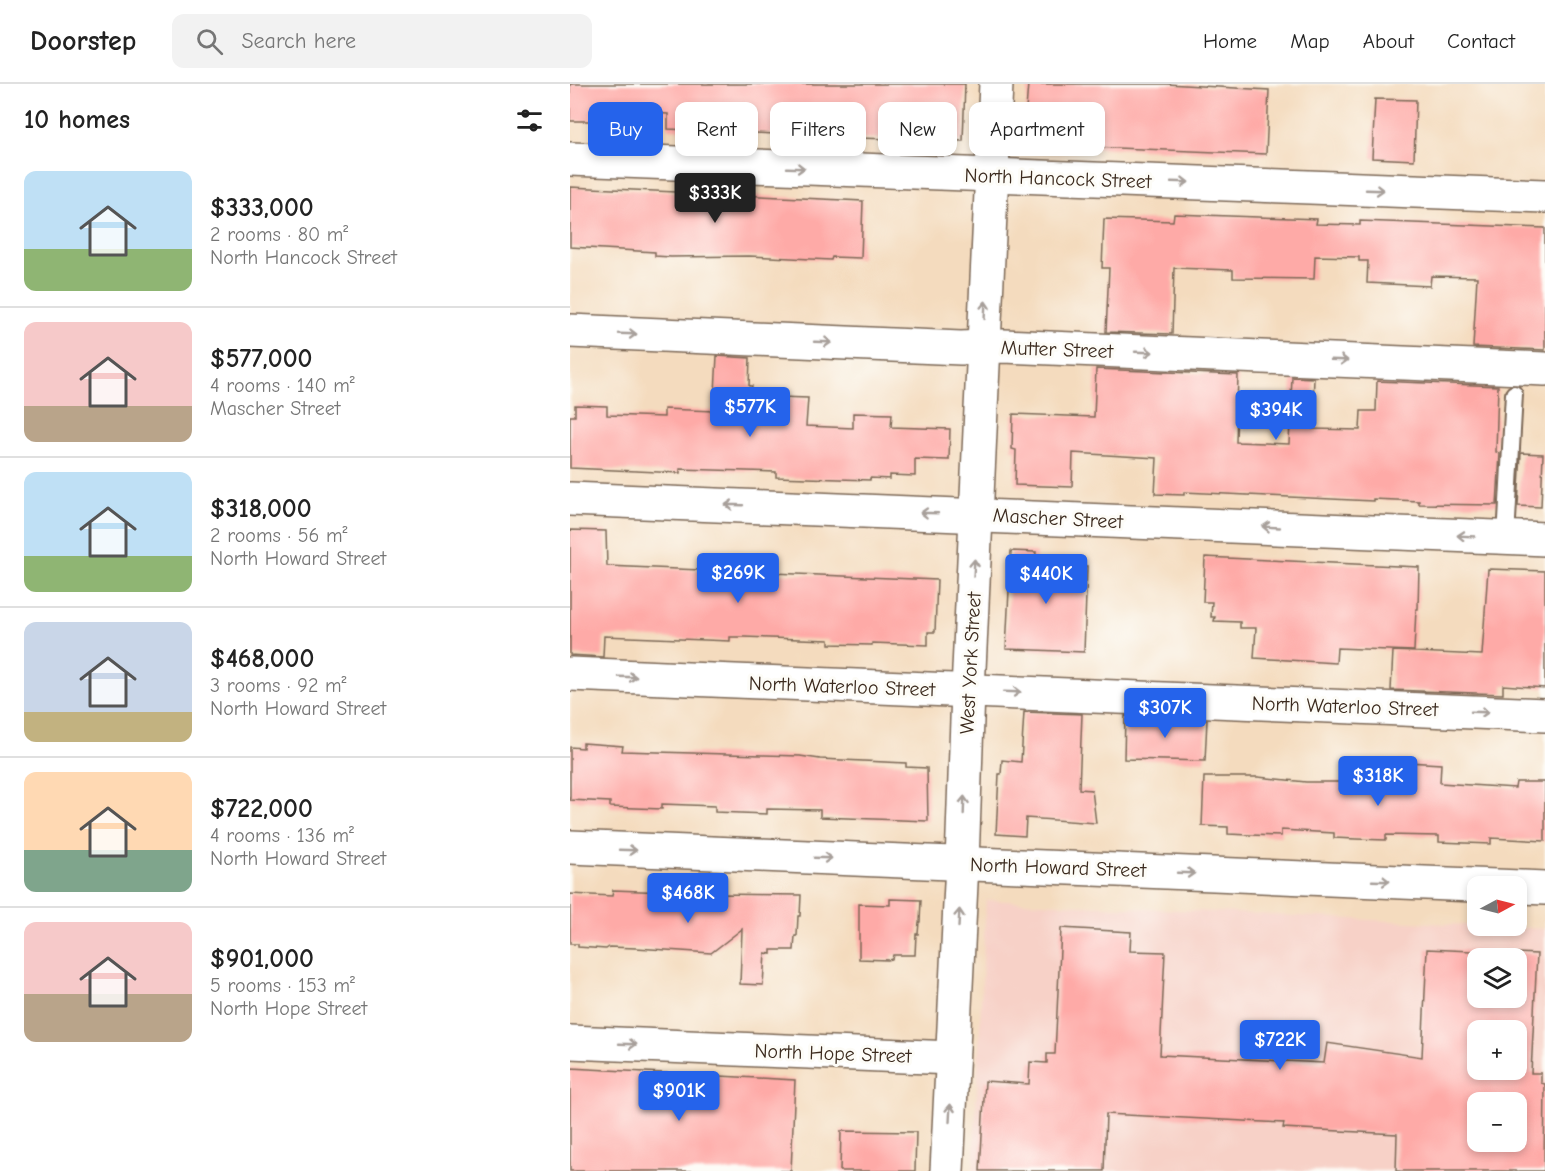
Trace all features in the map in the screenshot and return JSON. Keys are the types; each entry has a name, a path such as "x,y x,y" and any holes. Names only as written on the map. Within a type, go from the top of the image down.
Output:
{"street":[{"name":"West York Street","path":"947,1171 996,84"},
{"name":"North Hancock Street","path":"570,159 1545,196"},
{"name":"Mutter Street","path":"570,331 1545,369"},
{"name":"Mascher Street","path":"570,499 1545,539"},
{"name":"North Waterloo Street","path":"570,674 1545,715"},
{"name":"North Howard Street","path":"570,847 1545,888"},
{"name":"North Hope Street","path":"570,1042 952,1058"}],"lane":[{"path":"1506,538 1514,394"}],"shaded area":[{"path":"986,900 1467,925 1467,936 1527,936 1527,928 1545,929 1545,1171 973,1171"}],"building":[{"path":"570,84 965,84 963,141 957,141 957,102 878,102 878,139 866,138 866,102 770,102 770,134 758,133 758,102 675,102 675,129 668,129 668,114 663,114 663,102 588,102 588,121 570,121"},
{"path":"1028,84 1167,84 1269,90 1266,154 1105,148 1105,102 1027,102"},
{"path":"1375,99 1416,100 1414,160 1372,158"},
{"path":"570,187 863,201 861,258 832,257 831,260 749,256 671,257 655,256 655,252 570,247"},
{"path":"1174,214 1317,219 1316,224 1360,225 1360,221 1545,228 1545,350 1473,347 1477,277 1431,276 1430,286 1367,283 1368,261 1359,261 1359,257 1315,256 1314,279 1233,278 1233,270 1174,268 1172,334 1106,332 1109,268 1102,268 1104,219 1173,221"},
{"path":"717,356 750,358 751,396 808,398 806,426 853,428 853,413 892,414 891,427 950,429 949,460 915,459 915,476 890,475 890,479 870,478 870,480 776,477 776,472 680,469 680,473 570,468 570,416 575,416 575,405 607,406 607,415 664,417 664,409 714,411"},
{"path":"1096,369 1238,375 1236,442 1289,444 1292,377 1314,378 1312,429 1360,430 1361,411 1376,411 1377,381 1498,386 1496,452 1500,453 1497,505 1419,504 1419,501 1184,492 1184,495 1155,494 1157,458 1073,453 1072,487 1015,485 1016,450 1012,449 1013,414 1094,417"},
{"path":"1521,453 1543,454 1541,507 1518,506"},
{"path":"570,530 606,531 607,566 937,580 935,632 928,632 928,645 829,644 829,640 744,637 730,637 730,641 604,636 603,657 570,655"},
{"path":"1011,551 1036,552 1035,564 1087,566 1084,652 1006,649"},
{"path":"1205,557 1419,567 1414,651 1337,648 1336,663 1254,658 1256,628 1240,628 1240,622 1214,621 1215,617 1211,617 1212,602 1203,602"},
{"path":"1488,569 1545,571 1545,688 1503,685 1503,694 1391,690 1393,651 1482,655"},
{"path":"1024,712 1082,714 1079,789 1092,790 1096,823 1026,818 1025,836 996,834 999,774 1001,774 1002,760 1021,762"},
{"path":"1125,716 1207,720 1205,761 1124,759"},
{"path":"583,743 623,746 622,751 800,756 906,763 906,767 927,768 928,821 820,817 820,810 767,809 767,814 715,812 715,806 662,804 662,809 610,807 610,802 570,800 570,747 583,748"},
{"path":"1390,761 1441,764 1440,783 1515,788 1516,782 1545,782 1545,841 1491,838 1491,844 1439,842 1439,836 1386,835 1386,840 1356,839 1334,838 1334,833 1281,830 1281,836 1250,835 1228,834 1228,827 1202,826 1204,777 1258,777 1306,782 1389,782"},
{"path":"613,890 666,892 665,897 717,900 717,894 801,895 794,950 771,950 771,954 765,953 763,985 740,984 742,929 711,953 636,948 609,947 606,949 578,947 578,944 570,944 570,894 612,896"},
{"path":"890,899 921,900 915,955 893,955 892,959 888,960 859,959 859,904 890,905"},
{"path":"1061,928 1131,932 1130,951 1165,952 1160,1055 1324,1063 1327,1043 1422,1057 1427,949 1467,951 1467,1008 1527,1008 1527,954 1537,954 1531,1073 1541,1073 1541,1083 1545,1084 1544,1171 1396,1171 1397,1134 1283,1128 1284,1123 1106,1114 1104,1171 980,1171 985,1081 1029,1084 1030,1062 1047,1063 1047,1054 1055,1054"},
{"path":"570,1068 795,1080 791,1171 570,1171"},
{"path":"841,1131 916,1132 915,1171 840,1171"}]}
